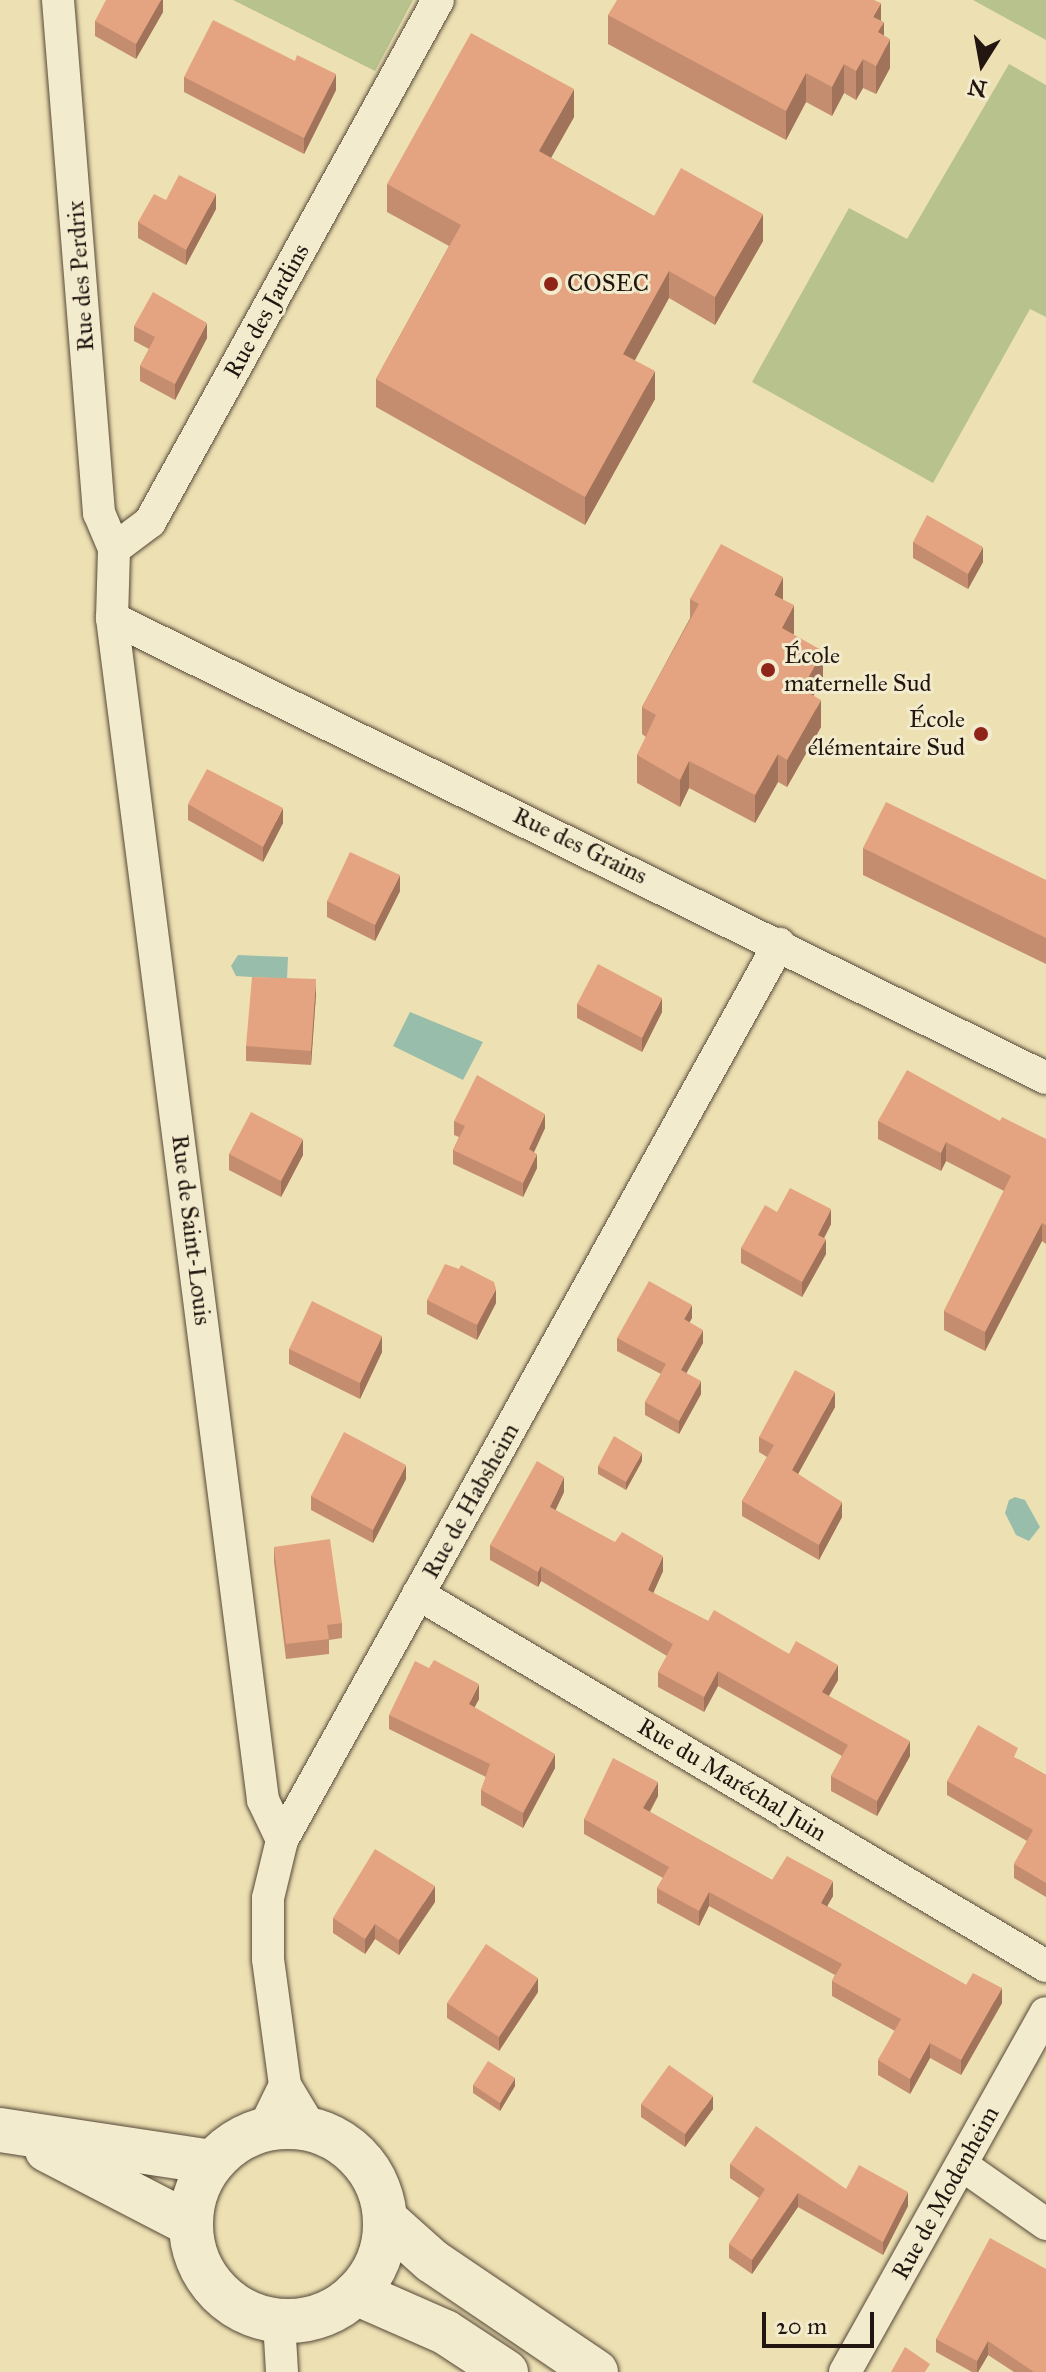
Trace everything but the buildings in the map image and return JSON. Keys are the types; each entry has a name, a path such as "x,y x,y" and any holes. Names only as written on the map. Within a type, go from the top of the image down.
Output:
{"main road":[{"path":"263,2130 312,2130 355,2153 376,2184 385,2219 379,2259 356,2293 307,2320 279,2321 226,2300 207,2278 194,2252 190,2224 196,2191 212,2162 244,2137 263,2130"},
{"path":"8,2132 212,2162"},
{"path":"8,2132 190,2224"},
{"path":"385,2219 432,2261 596,2372"},
{"path":"356,2293 445,2332 506,2372"}],"street":[{"name":"Rue des Perdrix","path":"58,0 99,513 114,549"},
{"name":"Rue des Jardins","path":"114,549 150,522 438,0"},
{"path":"112,618 114,549"},
{"name":"Rue des Grains","path":"112,618 1046,1078"},
{"name":"Rue de Saint-Louis","path":"112,618 263,1800 282,1840"},
{"name":"Rue de Habsheim","path":"312,2130 285,2085 268,1959 268,1898 282,1840 779,944"},
{"name":"Rue du Maréchal Juin","path":"418,1594 1046,1966"},
{"name":"Rue de Modenheim","path":"845,2372 1046,2013"},
{"path":"263,2130 285,2085"},
{"path":"962,2165 1046,2224"},
{"path":"279,2321 282,2372"}],"green space":[{"path":"233,0 413,0 375,71"},
{"path":"973,0 1046,0 1046,40"},
{"path":"1009,64 1046,85 1046,317 1030,309 933,483 752,382 849,208 907,239"}],"shaded area":[{"path":"238,955 288,957 287,979 236,976 231,966"},
{"path":"410,1012 483,1042 463,1080 393,1046"},
{"path":"1015,1497 1025,1500 1040,1527 1029,1541 1016,1535 1005,1513 1009,1500"}],"place":[{"name":"COSEC","path":"551,284"},
{"name":"École maternelle Sud","path":"768,670"},
{"name":"École élémentaire Sud","path":"981,734"}]}
